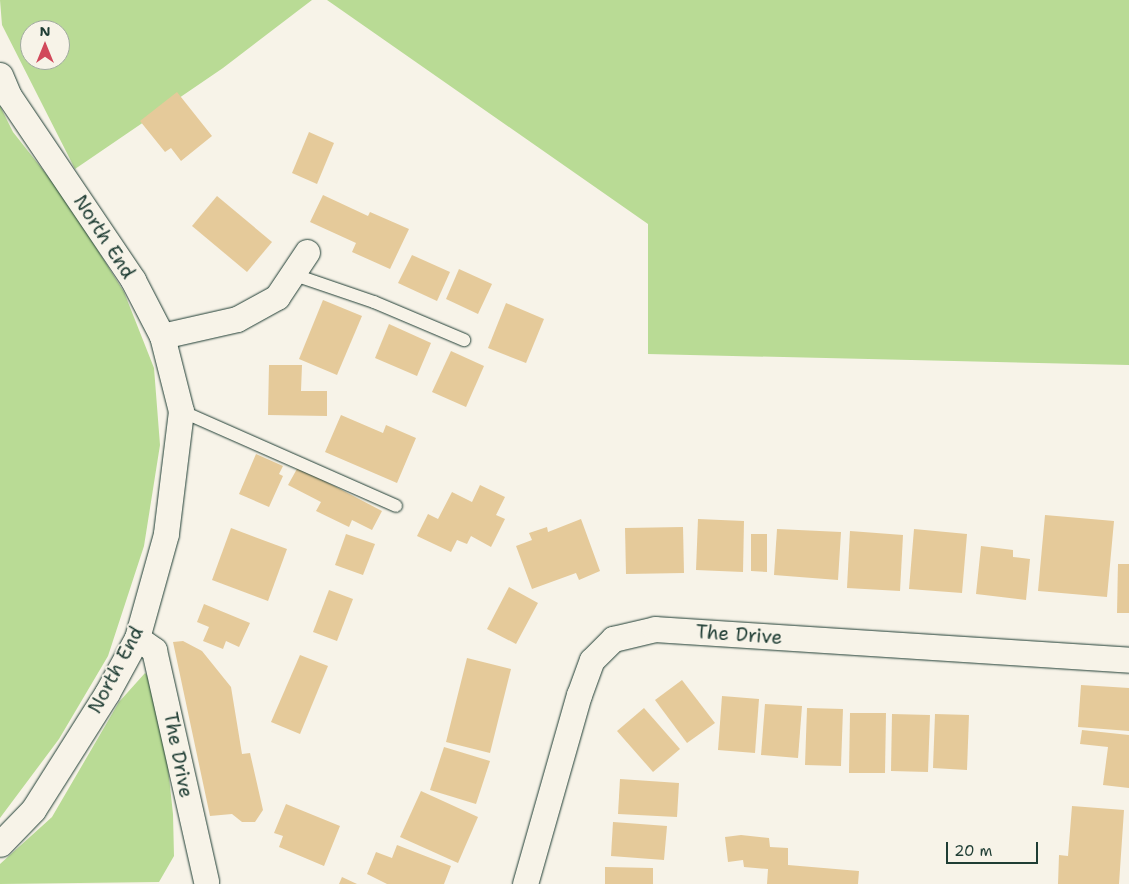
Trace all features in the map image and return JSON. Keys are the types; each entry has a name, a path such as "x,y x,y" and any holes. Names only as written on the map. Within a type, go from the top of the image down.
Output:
{"street":[{"name":"North End","path":"0,75 9,96 133,280 162,336 181,411 166,534 137,638 107,692 33,810 0,844"},
{"path":"162,336 238,319 277,297 307,252"},
{"name":"The Drive","path":"525,884 582,686 592,660 612,639 655,629 1129,660"},
{"name":"The Drive","path":"137,638 154,650 206,883"}],"lane":[{"path":"292,274 374,302 464,340"},
{"path":"181,411 396,506"}],"green space":[{"path":"0,0 312,0 223,68 75,169 25,70 70,70 70,20 20,20 20,61 2,25"},
{"path":"327,0 1129,0 1129,365 648,354 648,224"},
{"path":"0,106 13,132 65,198 124,292 154,368 160,445 144,546 108,656 59,739 0,818"},
{"path":"145,673 160,693 173,814 174,856 159,882 0,884 0,864 52,817 119,702"}],"building":[{"path":"177,92 212,136 181,161 171,148 165,152 140,121"},
{"path":"309,132 334,143 317,184 292,173"},
{"path":"323,195 368,216 370,212 409,229 390,269 352,252 356,243 310,222"},
{"path":"217,196 272,242 247,272 192,226"},
{"path":"412,255 450,272 437,301 398,283"},
{"path":"459,269 492,284 478,314 446,299"},
{"path":"323,300 362,316 337,375 299,359"},
{"path":"506,303 544,319 526,363 488,348"},
{"path":"389,324 431,343 417,376 375,358"},
{"path":"451,351 484,366 466,407 432,392"},
{"path":"269,365 302,365 301,391 327,391 327,416 268,415"},
{"path":"341,415 383,433 386,425 416,438 397,483 325,452"},
{"path":"256,454 283,466 279,474 283,476 269,507 239,494"},
{"path":"298,467 382,511 372,530 352,520 349,527 316,511 321,502 288,485"},
{"path":"480,485 505,497 496,515 505,519 491,547 471,536 467,544 457,540 451,552 417,536 428,514 438,519 452,492 472,502"},
{"path":"1045,515 1114,521 1107,597 1038,591"},
{"path":"581,519 600,571 579,580 576,573 532,589 516,546 532,540 529,533 547,527 548,532"},
{"path":"698,519 744,521 743,572 696,570"},
{"path":"683,527 684,573 626,574 625,528"},
{"path":"231,528 287,549 268,601 212,580"},
{"path":"777,529 841,532 838,580 774,575"},
{"path":"914,529 967,534 962,593 909,589"},
{"path":"850,531 903,535 900,591 847,588"},
{"path":"346,534 375,544 363,575 335,565"},
{"path":"751,534 767,534 767,572 751,571"},
{"path":"981,546 1013,550 1013,557 1030,559 1026,600 976,594"},
{"path":"1118,564 1129,564 1129,613 1117,613"},
{"path":"509,587 538,603 516,644 487,629"},
{"path":"329,590 353,599 337,641 313,632"},
{"path":"204,604 250,623 239,647 226,641 223,649 203,641 209,627 197,622"},
{"path":"183,641 202,651 231,687 242,754 250,753 263,810 255,822 242,822 232,814 210,816 173,642"},
{"path":"300,655 328,666 300,734 271,722"},
{"path":"467,658 511,669 490,753 446,742"},
{"path":"682,680 715,723 687,743 655,700"},
{"path":"1081,685 1129,688 1129,731 1078,727"},
{"path":"722,696 759,699 755,753 718,750"},
{"path":"765,704 802,706 798,758 761,755"},
{"path":"644,708 680,749 653,772 617,731"},
{"path":"807,708 843,709 841,766 805,765"},
{"path":"850,713 886,713 885,773 849,773"},
{"path":"892,714 930,715 928,772 891,771"},
{"path":"935,714 969,715 967,770 933,768"},
{"path":"1082,730 1129,735 1129,788 1103,785 1108,747 1080,744"},
{"path":"444,747 490,761 476,804 430,790"},
{"path":"620,779 679,783 677,817 618,814"},
{"path":"421,791 478,817 458,863 400,837"},
{"path":"286,804 340,826 324,866 279,847 283,836 274,833"},
{"path":"1072,806 1124,810 1119,884 1058,884 1059,855 1068,856"},
{"path":"613,822 667,826 664,860 611,856"},
{"path":"741,835 769,838 770,847 788,848 788,865 859,871 858,884 767,884 768,869 744,867 743,860 728,862 725,837"},
{"path":"397,845 451,866 444,884 387,884 367,874 376,852 392,858"},
{"path":"605,867 653,868 653,884 605,884"},
{"path":"342,877 357,884 339,884"}]}
